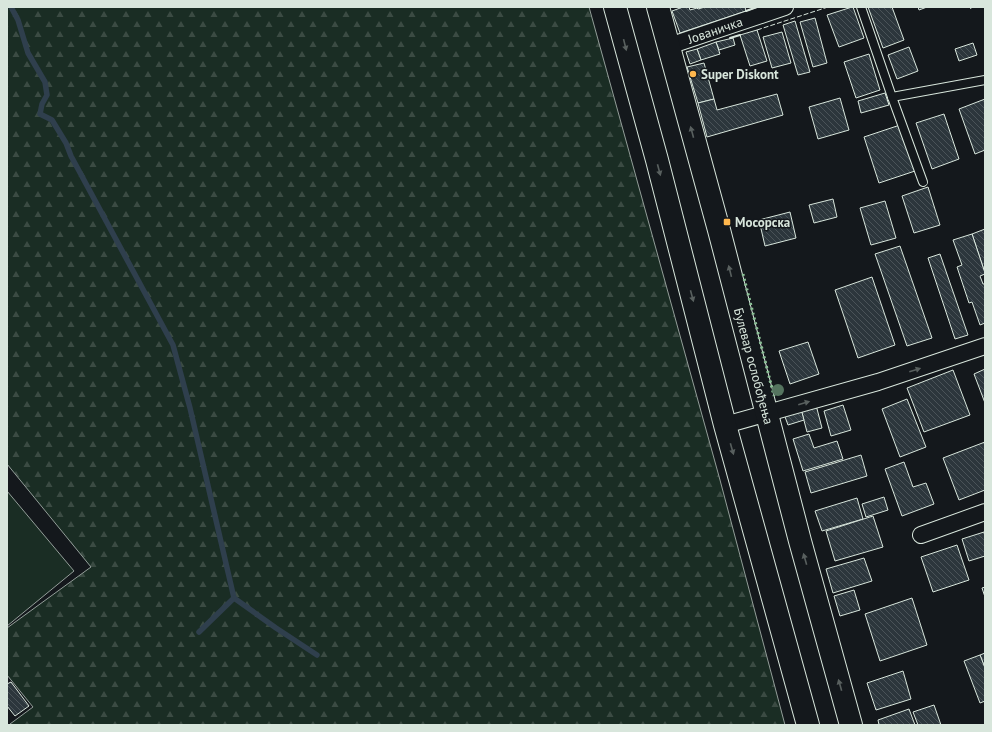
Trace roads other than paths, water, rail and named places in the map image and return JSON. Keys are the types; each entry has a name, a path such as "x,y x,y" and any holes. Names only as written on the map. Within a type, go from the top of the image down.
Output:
{"main road":[{"path":"615,7 725,425 808,725"},
{"name":"Булевар ослобођења","path":"658,7 719,230 800,541 851,725"}],"street":[{"name":"Јованичка","path":"669,46 785,7"},
{"path":"725,425 878,382 985,346"},
{"path":"921,535 985,512"}],"lane":[{"path":"861,7 923,182"},
{"path":"892,97 985,80"}],"waterway":[{"path":"11,7 18,20 28,53 45,82 47,95 42,104 40,114 52,120 66,143 71,156 173,345 190,408 234,598 317,655"},
{"path":"199,632 234,598"}],"place":[{"name":"Super Diskont","path":"693,74"},
{"name":"Мосорска","path":"727,222"}]}
